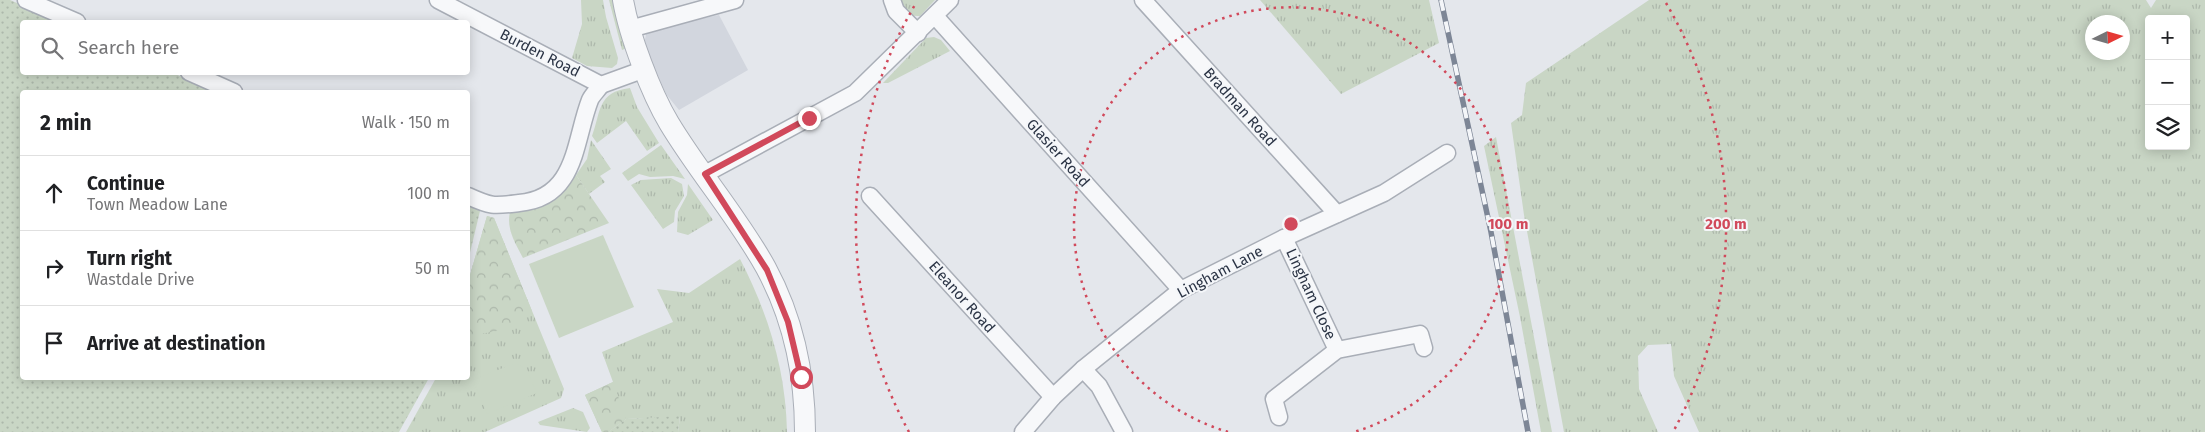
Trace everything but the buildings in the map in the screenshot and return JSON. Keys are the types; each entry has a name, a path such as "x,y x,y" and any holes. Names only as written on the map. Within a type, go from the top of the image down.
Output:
{"street":[{"path":"26,0 71,20"},
{"name":"Burden Road","path":"438,0 602,85"},
{"path":"623,0 630,29 669,124 753,245 778,296 788,322 801,377 806,432"},
{"path":"630,29 734,0"},
{"path":"892,0 896,11 918,33"},
{"path":"705,174 855,93 950,0"},
{"name":"Bradman Road","path":"1143,0 1338,214"},
{"name":"Glasier Road","path":"935,16 1182,290"},
{"path":"470,197 490,206 530,202 546,195 564,178 575,158 590,99 602,85 645,69"},
{"path":"196,75 230,90"},
{"name":"Lingham Lane","path":"1023,432 1053,397 1083,369 1182,290 1284,238 1384,193 1446,153"},
{"name":"Eleanor Road","path":"870,196 1053,397"},
{"name":"Lingham Close","path":"1284,238 1338,350"},
{"name":"Lingham Close","path":"1278,417 1274,399 1338,350 1420,334 1424,348"},
{"path":"1083,369 1099,386 1124,432"}],"shaded area":[{"path":"719,15 748,70 679,110 666,94 644,44 647,30"}],"green space":[{"path":"0,0 10,0 56,20 20,20 20,75 178,75 212,90 20,90 20,380 428,380 399,432 0,432"},
{"path":"581,0 603,0 618,58 617,64 612,68 587,66 572,58 582,24"},
{"path":"609,0 615,0 627,48 622,50"},
{"path":"899,0 935,0 920,16 916,16 909,14"},
{"path":"1260,0 1429,0 1439,43 1341,94"},
{"path":"1649,0 2146,0 2151,8 2156,0 2205,0 2205,432 1699,432 1674,376 1671,344 1648,345 1638,356 1639,389 1658,432 1564,432 1524,215 1511,123 1522,115 1526,83"},
{"path":"934,37 941,40 950,51 888,83 883,83 926,38"},
{"path":"630,88 637,107 659,143 647,151 626,121 597,143 592,136 602,104 611,94"},
{"path":"1496,137 1552,432 1541,432 1520,317 1484,146"},
{"path":"591,140 611,169 600,176 605,182 589,194 576,175 587,159"},
{"path":"661,145 685,179 673,176 650,177 639,174 628,181 622,173"},
{"path":"576,175 609,223 523,258 510,230 510,212 548,201 561,191"},
{"path":"671,178 682,184 684,196 675,211 674,222 663,229 631,185 641,180"},
{"path":"688,184 713,220 688,235 677,232 678,212 687,195"},
{"path":"470,206 480,211 470,253"},
{"path":"487,216 494,218 564,389 561,398 485,432 406,432 435,380 470,380 470,275"},
{"path":"487,216 494,218 532,311 502,330 475,335 470,341 470,275"},
{"path":"603,235 634,307 559,338 529,264"},
{"path":"740,259 759,300 774,342 783,386 787,432 678,432 680,417 626,419 608,432 602,432 585,395 613,382 602,352 673,322 657,289 689,293"},
{"path":"515,363 526,369 537,393 487,414 473,380"},
{"path":"613,382 626,419 608,432 602,432 585,395"},
{"path":"573,408 583,412 590,428 587,432 540,425 538,422"},
{"path":"680,416 678,432 608,432 626,419"}],"railway":[{"path":"1441,0 1491,232 1528,432"}],"route":[{"path":"801,377 788,322 767,270 753,245 705,174 809,118"}]}
